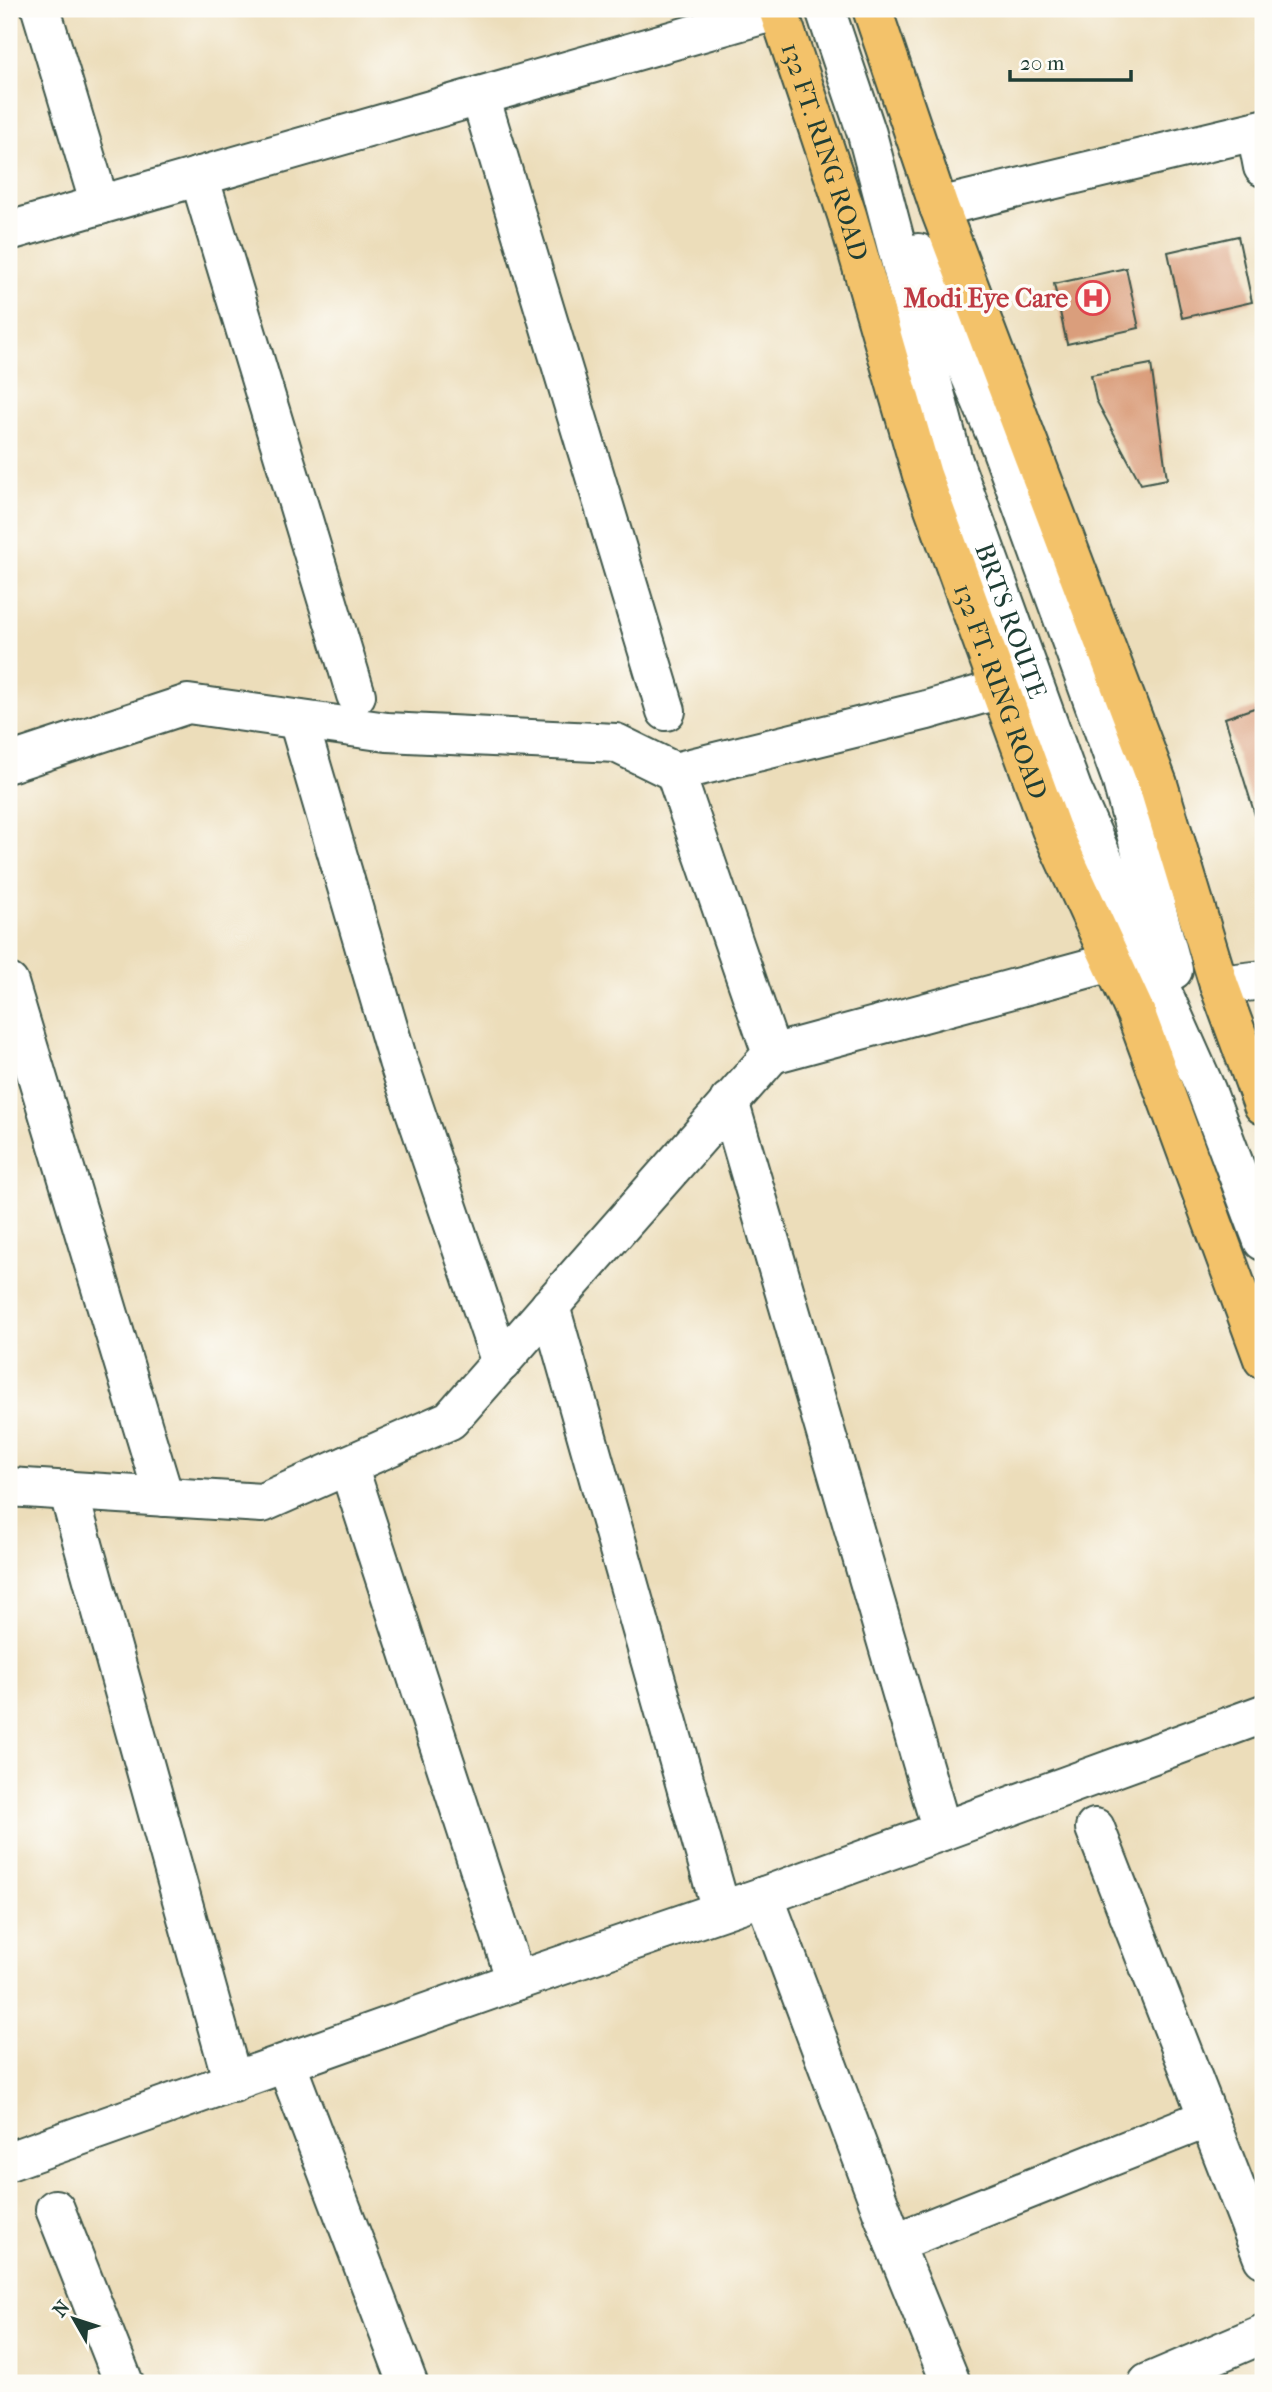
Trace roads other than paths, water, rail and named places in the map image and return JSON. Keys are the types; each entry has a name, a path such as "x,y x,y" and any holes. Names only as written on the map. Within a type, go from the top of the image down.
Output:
{"main road":[{"name":"132 FT. RING ROAD","path":"778,9 847,215 922,475 1051,829 1136,1014 1263,1359"},
{"path":"872,9 939,207 1158,784 1219,985 1263,1105"}],"street":[{"path":"41,9 100,205"},
{"path":"9,231 778,9"},
{"name":"BRTS ROUTE","path":"825,9 867,134 953,461 1072,789 1206,1090 1263,1241"},
{"path":"480,96 666,711"},
{"name":"BRTS ROUTE","path":"867,134 1000,445 1121,778 1206,1090"},
{"path":"939,207 1261,142"},
{"path":"200,176 356,695"},
{"path":"9,763 188,704 387,732 616,743 674,772 927,710 1000,689"},
{"path":"298,720 398,1061 501,1363"},
{"path":"674,772 772,1054"},
{"path":"9,1487 262,1503 450,1420 772,1054 1112,962"},
{"path":"1219,985 1263,980"},
{"path":"9,983 164,1497"},
{"path":"729,1101 942,1831"},
{"path":"550,1306 722,1910"},
{"path":"348,1465 516,1981"},
{"path":"68,1490 233,2082"},
{"path":"9,2161 764,1896 1263,1714"},
{"path":"1096,1828 1263,2259"},
{"path":"764,1896 894,2243 951,2383"},
{"path":"286,2063 408,2383"},
{"path":"894,2243 1208,2118"},
{"path":"55,2209 124,2383"},
{"path":"1148,2383 1263,2334"}],"place":[{"name":"Modi Eye Care","path":"1093,298"}]}
